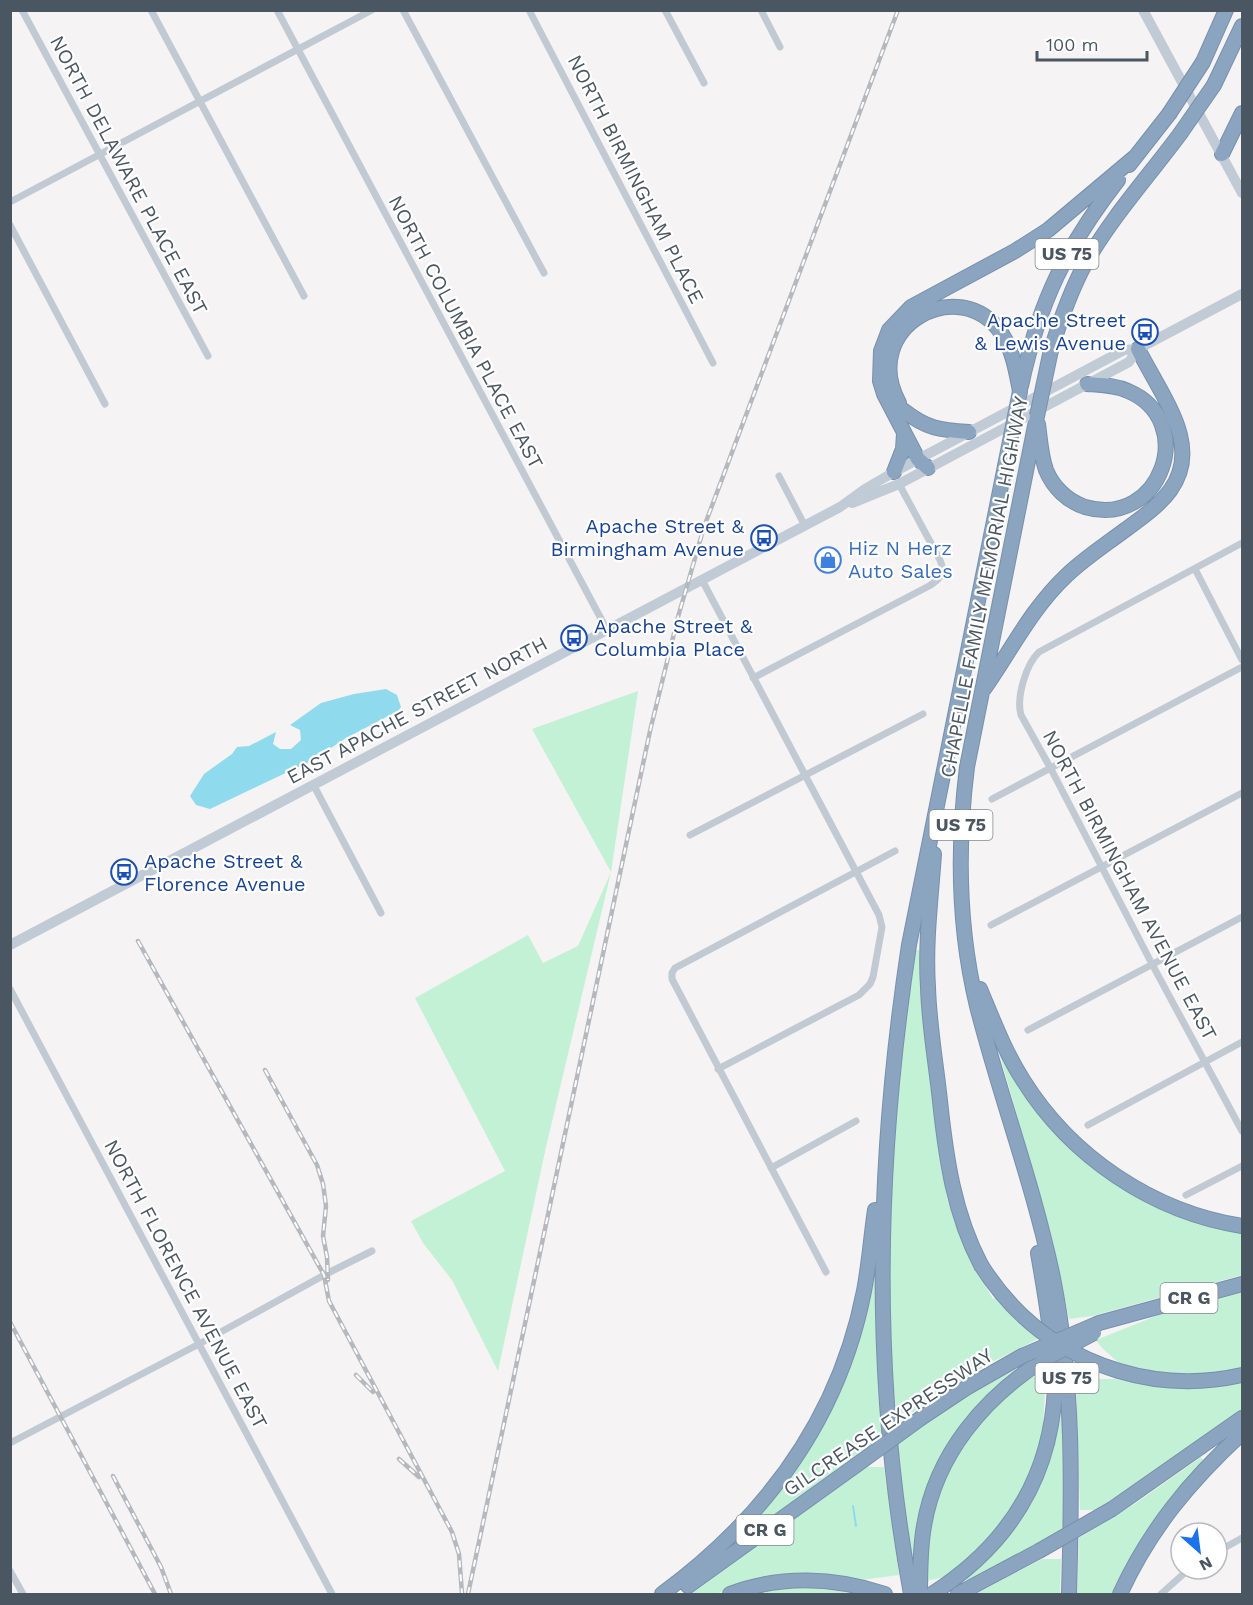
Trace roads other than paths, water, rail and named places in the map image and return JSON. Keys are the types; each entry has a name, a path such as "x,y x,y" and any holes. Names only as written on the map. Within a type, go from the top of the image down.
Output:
{"highway":[{"name":"CHAPELLE FAMILY MEMORIAL HIGHWAY","path":"911,1594 900,1534 891,1451 883,1332 882,1211 891,1083 909,945 1020,391 1020,365 1041,310 1069,250 1091,215 1169,114 1203,62 1226,10"},
{"name":"CHAPELLE FAMILY MEMORIAL HIGHWAY","path":"1069,1594 1071,1442 1068,1385 1053,1277 977,1005 968,959 960,876 961,818 966,767 1035,449 1037,416 1051,350 1065,305 1085,264 1117,216 1180,134 1214,85 1242,26"},
{"path":"1222,154 1242,113"},
{"path":"924,461 904,432 884,394 879,375 882,346 893,324 920,302 1015,251 1048,230 1135,157"},
{"path":"924,461 890,379 891,356 902,332 917,318 928,312 939,308 957,307 985,318 1002,334 1020,365"},
{"path":"981,693 1026,622 1051,591 1079,564 1157,507 1169,494 1177,479 1182,458 1180,436 1174,418 1138,350"},
{"path":"1035,449 1054,484 1071,500 1087,507 1104,510 1122,507 1142,496 1154,485 1163,467 1166,448 1162,428 1155,413 1140,397 1126,390 1087,384"},
{"path":"903,410 918,422 932,428 969,432"},
{"path":"896,478 903,449 904,432"},
{"path":"939,790 927,946 928,988 943,1130 952,1185 963,1224 981,1265 1000,1293 1030,1324 1084,1359 1147,1378 1177,1381 1242,1375"},
{"path":"968,959 1013,1064 1033,1096 1074,1143 1118,1177 1162,1202 1206,1218 1242,1226"},
{"path":"662,1594 706,1561 760,1506 803,1446 831,1393 847,1351 864,1293 891,1083"},
{"path":"932,1594 958,1577 1000,1537 1016,1516 1043,1460 1051,1429 1056,1387 1050,1319 1023,1166"},
{"name":"CR G","path":"1100,1326 1135,1312 1242,1284"},
{"path":"920,1594 924,1526 942,1469 957,1443 973,1420 1023,1372 1100,1326"},
{"name":"GILCREASE EXPRESSWAY","path":"676,1594 966,1388 1022,1356 1100,1326"},
{"path":"958,1594 1112,1509 1242,1418"},
{"path":"1120,1594 1150,1538 1181,1494 1242,1432"},
{"path":"730,1594 755,1586 799,1580 841,1582 885,1594"}],"main road":[{"path":"1143,10 1242,193"},
{"name":"EAST APACHE STREET NORTH","path":"924,461 1129,362 1138,350 1242,294"},
{"name":"EAST APACHE STREET NORTH","path":"10,945 805,526 840,507 865,489 896,478 969,432 1124,350 1138,350"}],"street":[{"name":"NORTH DELAWARE PLACE EAST","path":"22,10 208,356"},
{"path":"151,10 304,296"},
{"name":"NORTH COLUMBIA PLACE EAST","path":"277,10 607,630"},
{"path":"10,202 372,10"},
{"path":"403,10 544,273"},
{"name":"NORTH BIRMINGHAM PLACE","path":"529,10 713,363"},
{"path":"665,10 704,83"},
{"path":"761,10 780,46"},
{"path":"10,225 105,404"},
{"path":"779,476 805,526"},
{"path":"753,678 929,586 936,582 942,574 940,560 896,478"},
{"path":"1242,543 1195,569 1242,660"},
{"name":"NORTH BIRMINGHAM AVENUE EAST","path":"1195,569 1039,652 1032,661 1018,698 1018,706 1242,1131"},
{"path":"702,580 879,915 882,927 873,976 860,995 718,1069"},
{"path":"992,799 1242,667"},
{"path":"690,835 923,714"},
{"path":"313,784 381,914"},
{"path":"991,925 1242,793"},
{"path":"826,1272 718,1069 672,979 672,973 675,968 895,851"},
{"path":"1028,1030 1242,917"},
{"name":"NORTH FLORENCE AVENUE EAST","path":"10,989 333,1594"},
{"path":"1088,1125 1242,1042"},
{"path":"771,1168 856,1121"},
{"path":"1186,1195 1242,1166"},
{"path":"10,1443 372,1251"},
{"path":"10,1571 23,1594"},
{"path":"1161,1594 1176,1581"}],"water":[{"path":"386,689 397,695 401,707 398,711 346,738 313,760 210,809 196,805 190,796 204,774 232,754 237,747 249,746 276,732 273,744 280,749 291,749 301,740 300,730 290,725 321,703 354,694"}],"waterway":[{"path":"853,1506 856,1526"}],"railway":[{"path":"468,1594 650,731 678,617 704,527 898,10"},
{"path":"138,941 324,1275 329,1301 452,1532 459,1554 462,1594"},
{"path":"265,1070 317,1165 323,1184 326,1206 323,1236 328,1280"},
{"path":"10,1322 155,1594"},
{"path":"356,1375 373,1392"},
{"path":"399,1459 419,1477"},
{"path":"113,1476 161,1567 171,1594"}],"place":[{"name":"Apache Street & Lewis Avenue","path":"1145,332"},
{"name":"Apache Street & Birmingham Avenue","path":"764,538"},
{"name":"Hiz N Herz Auto Sales","path":"828,560"},
{"name":"Apache Street & Columbia Place","path":"574,638"},
{"name":"Apache Street & Florence Avenue","path":"124,872"}]}
